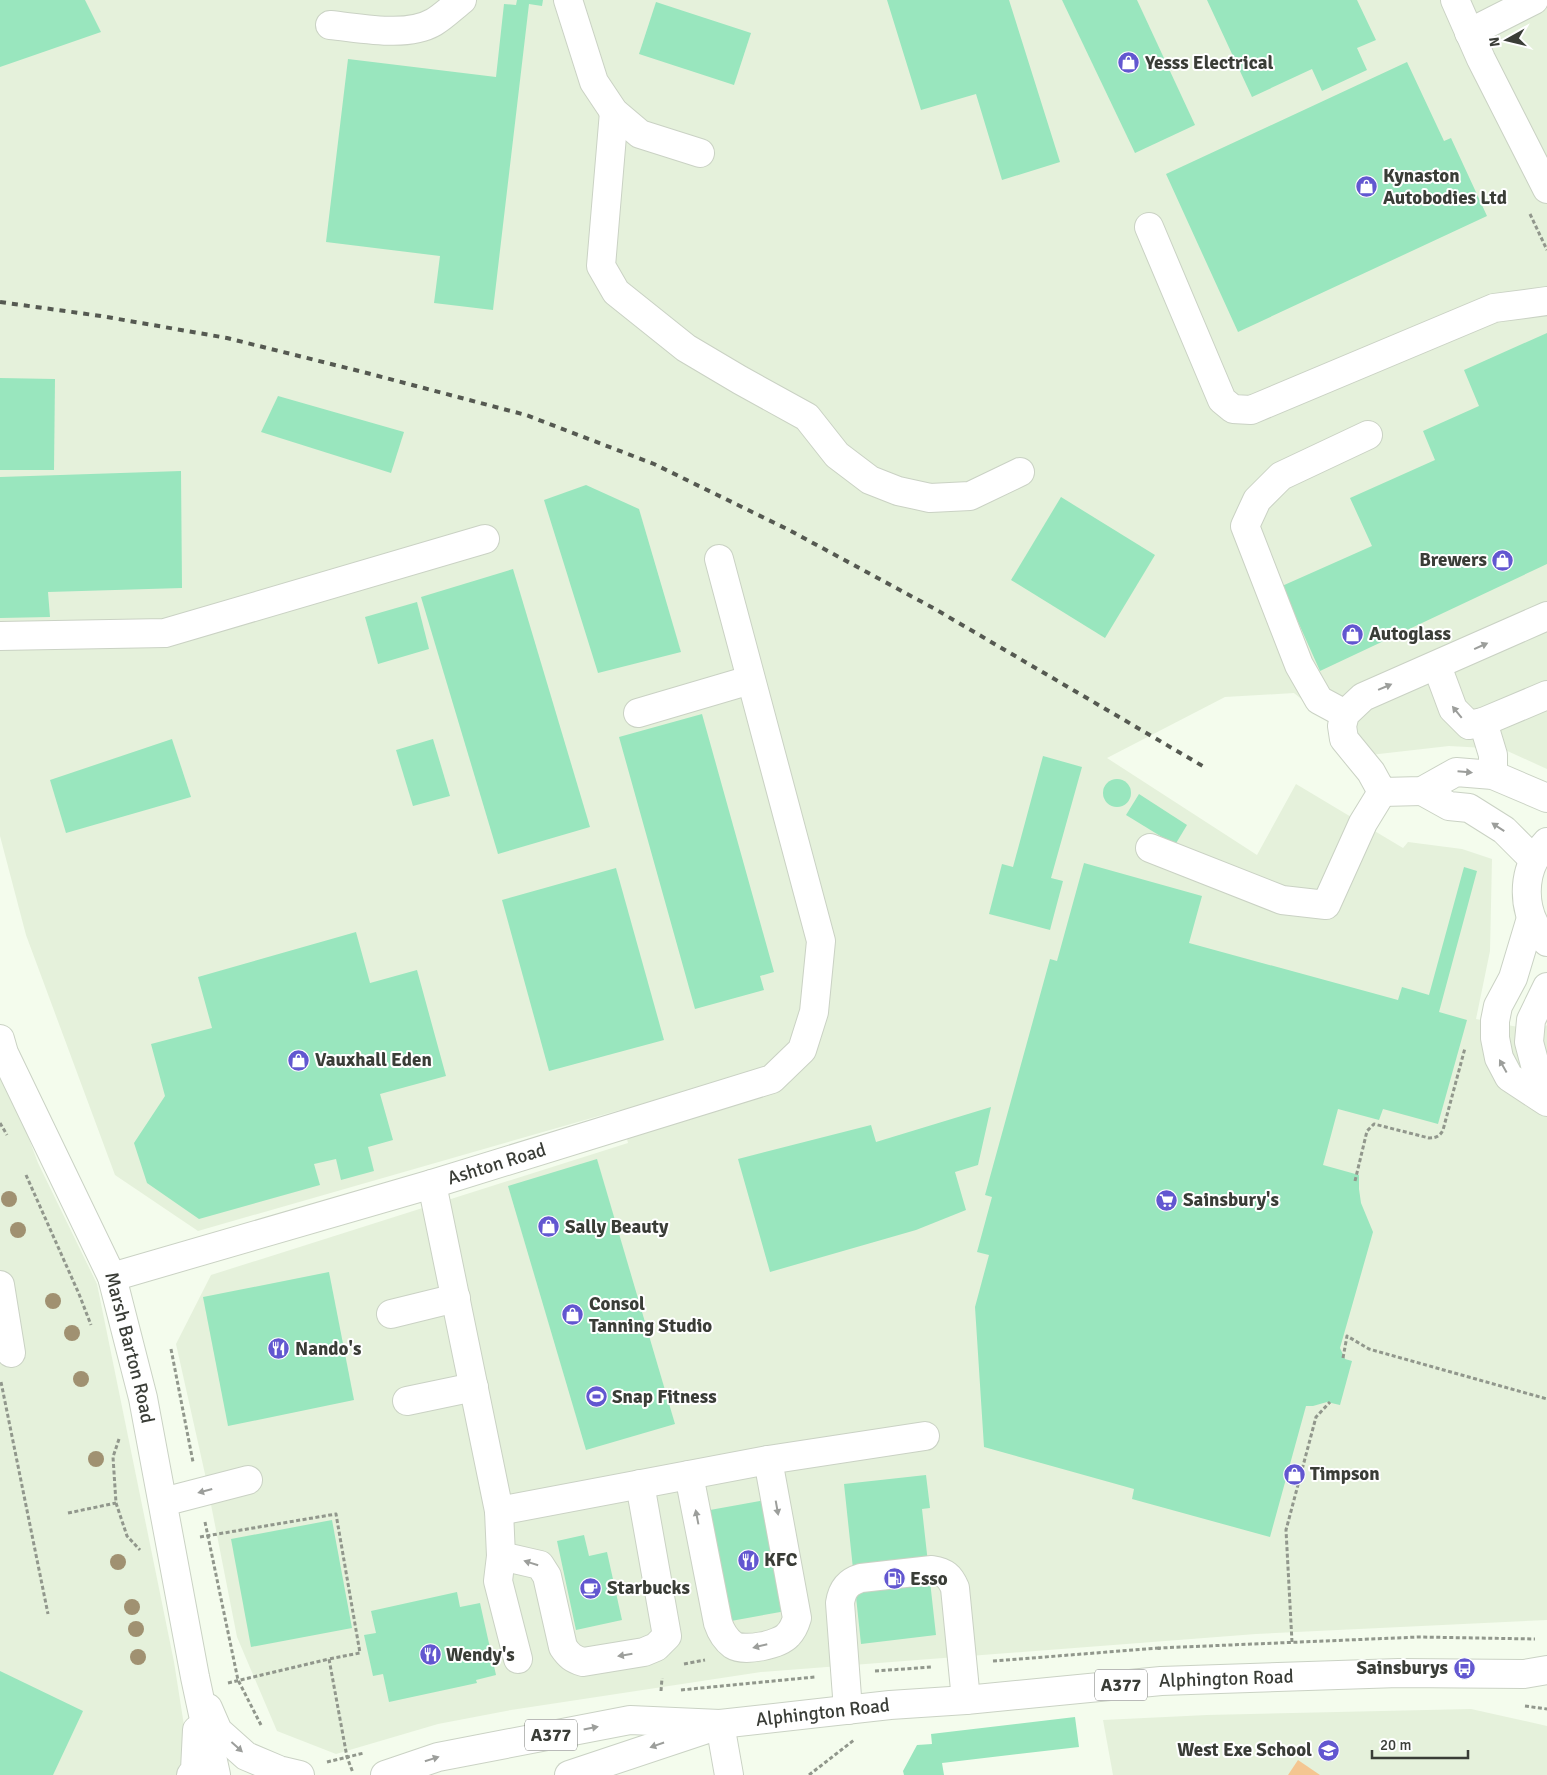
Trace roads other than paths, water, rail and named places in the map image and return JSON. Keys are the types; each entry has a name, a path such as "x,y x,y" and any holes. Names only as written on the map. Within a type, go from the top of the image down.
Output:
{"main road":[{"path":"330,25 389,31 414,29 433,22 462,0"},
{"path":"568,0 594,82 614,112 640,134 700,153"},
{"path":"1455,0 1469,33 1547,189"},
{"path":"1469,33 1534,0"},
{"path":"614,112 601,266 616,292 686,348 807,416 837,456 870,480 898,491 930,498 970,496 1020,472"},
{"path":"1149,227 1222,400 1233,409 1251,410 1494,308 1547,301"},
{"path":"1345,714 1319,700 1299,665 1245,526 1257,500 1281,476 1368,435"},
{"path":"0,636 164,633 485,538"},
{"name":"Ashton Road","path":"112,1277 432,1184 772,1079 802,1050 814,1012 820,941 719,559"},
{"path":"1382,792 1371,772 1344,739 1342,726 1345,714 1363,696 1436,666 1547,616"},
{"path":"1436,666 1453,708 1469,725 1483,722 1547,695"},
{"path":"638,714 750,680"},
{"path":"1483,722 1493,755 1493,775"},
{"path":"1382,792 1422,791 1456,772 1493,775 1547,798"},
{"path":"1422,791 1449,806 1469,808 1540,851 1528,874 1526,888 1527,903 1537,930 1547,942"},
{"path":"1150,848 1282,900 1326,905 1363,823 1382,792"},
{"path":"1531,918 1513,978 1498,1006 1495,1021 1495,1038 1499,1058 1510,1077 1543,1099"},
{"path":"1543,1099 1529,1042 1531,1020 1547,987"},
{"name":"Marsh Barton Road","path":"1,1048 112,1277 144,1398 162,1502 216,1775"},
{"path":"432,1184 499,1511 502,1556 498,1581 518,1659"},
{"path":"0,1285 11,1353"},
{"path":"391,1314 456,1298"},
{"path":"407,1401 474,1387"},
{"path":"499,1511 768,1460 924,1436"},
{"path":"689,1475 718,1623 722,1634 733,1644 748,1649 778,1642 787,1637 797,1618 768,1460"},
{"path":"162,1502 248,1480"},
{"path":"502,1556 540,1565 547,1576 563,1647 574,1660 583,1662 644,1652 656,1647 667,1636 640,1484"},
{"path":"848,1710 840,1603 846,1586 861,1578 932,1570 943,1572 951,1578 955,1588 966,1700"},
{"name":"Alphington Road","path":"385,1775 438,1757 630,1720 720,1724 890,1705 966,1700 1161,1680 1399,1672 1539,1675"},
{"name":"Marsh Barton Road","path":"191,1775 195,1770 198,1683"},
{"name":"Marsh Barton Road","path":"198,1683 218,1731 246,1756 279,1770 300,1775"},
{"path":"720,1724 729,1775"},
{"name":"Alphington Road","path":"569,1775 720,1724"}],"railway":[{"path":"0,302 101,316 227,338 526,415 654,464 789,530 935,609 1206,768"}],"place":[{"name":"Yesss Electrical","path":"1129,63"},
{"name":"Kynaston Autobodies Ltd","path":"1367,187"},
{"name":"Brewers","path":"1503,560"},
{"name":"Autoglass","path":"1353,634"},
{"name":"Vauxhall Eden","path":"299,1060"},
{"name":"Sainsbury's","path":"1167,1200"},
{"name":"Sally Beauty","path":"549,1227"},
{"name":"Consol Tanning Studio","path":"573,1315"},
{"name":"Nando's","path":"279,1349"},
{"name":"Snap Fitness","path":"596,1397"},
{"name":"Timpson","path":"1294,1474"},
{"name":"KFC","path":"748,1560"},
{"name":"Esso","path":"894,1579"},
{"name":"Starbucks","path":"591,1588"},
{"name":"Wendy's","path":"430,1655"},
{"name":"Sainsburys","path":"1464,1668"},
{"name":"West Exe School","path":"1328,1750"}]}
